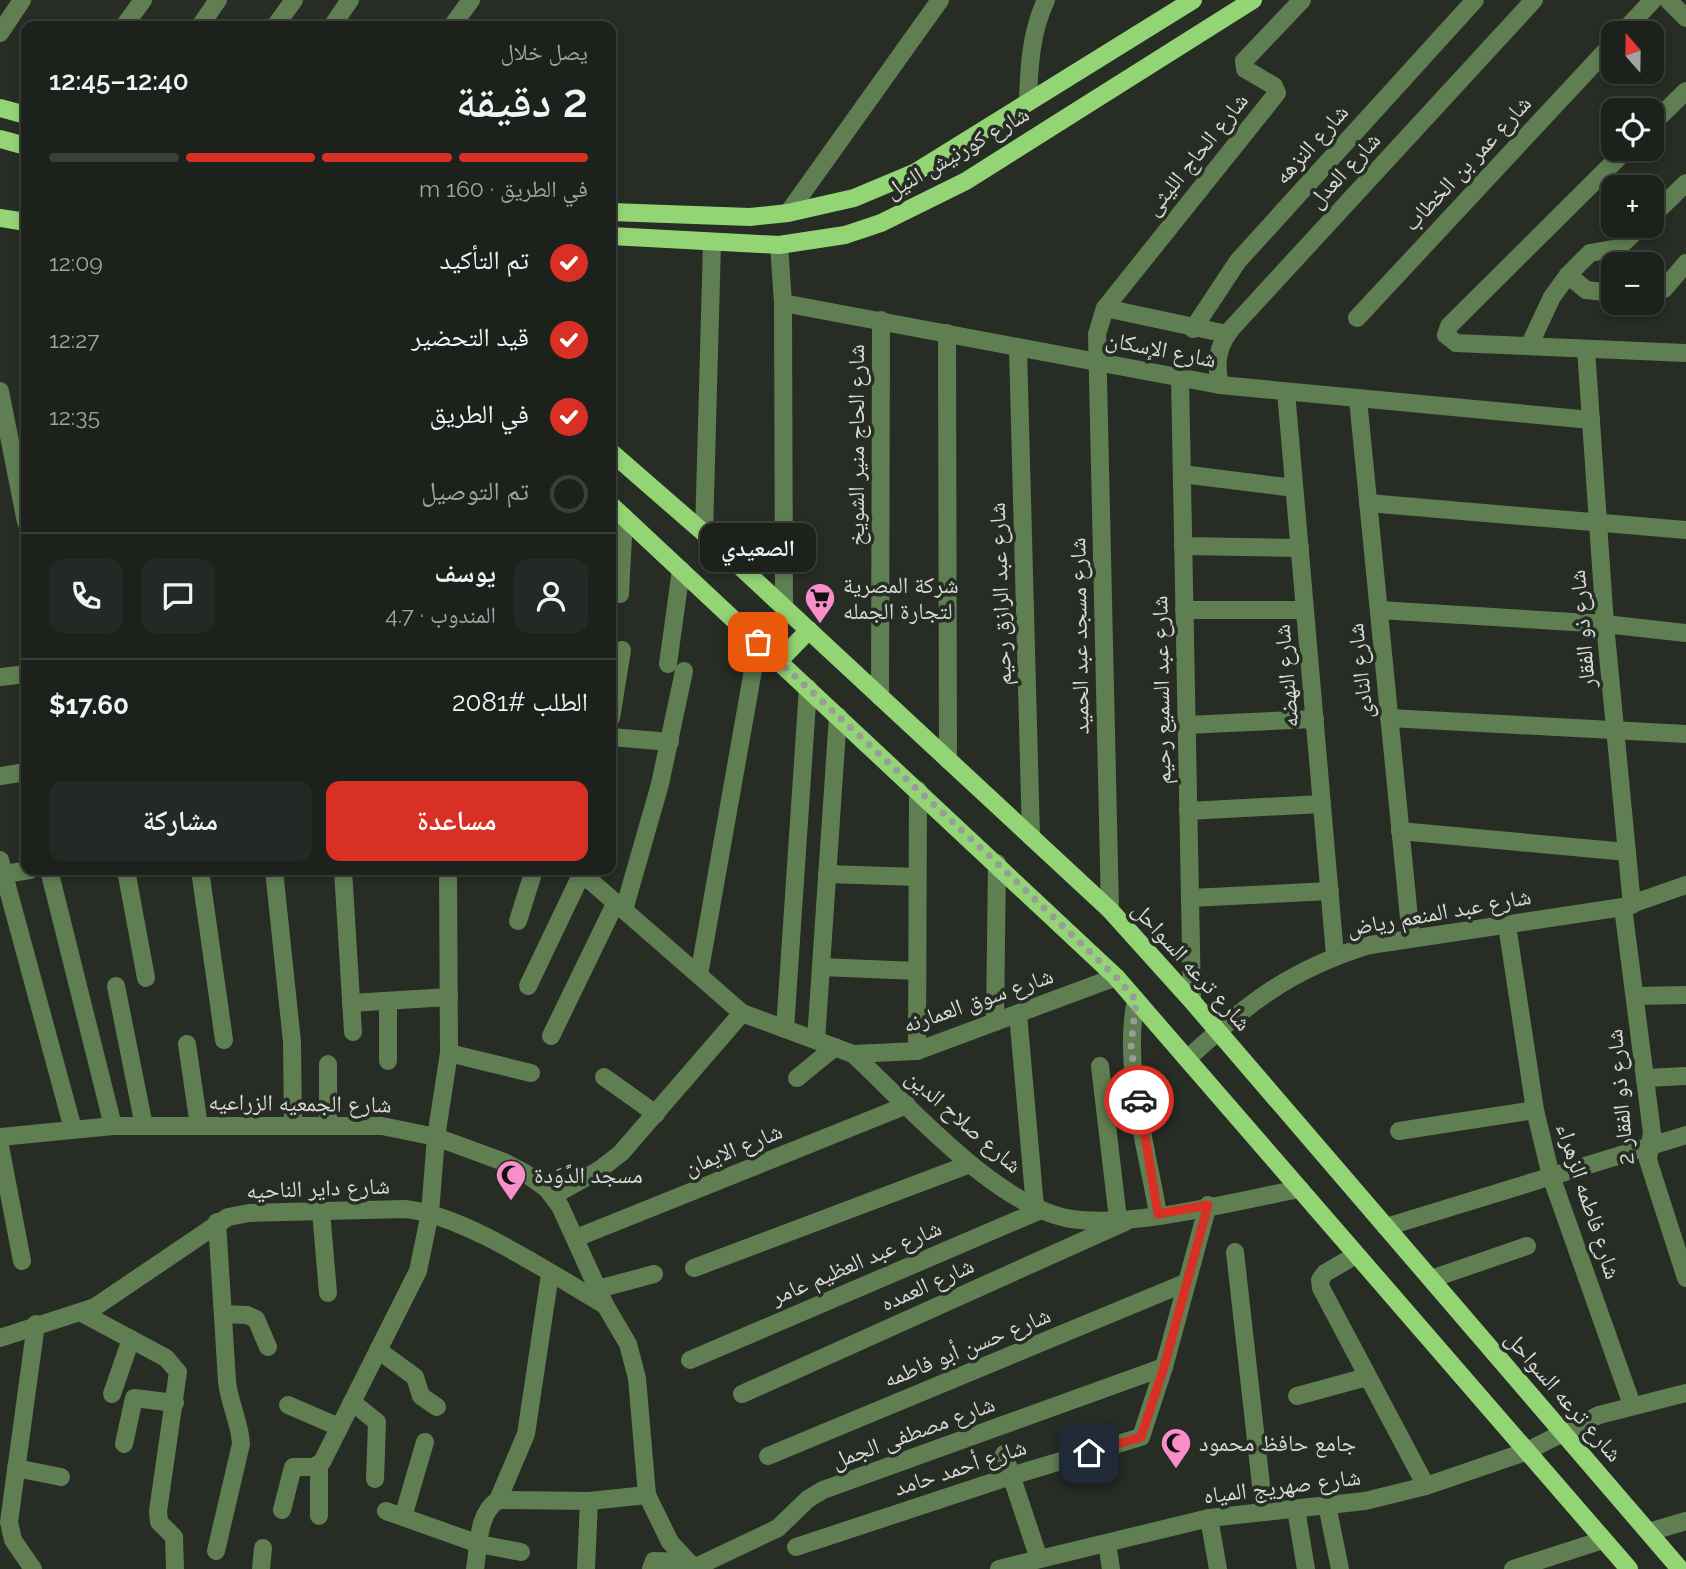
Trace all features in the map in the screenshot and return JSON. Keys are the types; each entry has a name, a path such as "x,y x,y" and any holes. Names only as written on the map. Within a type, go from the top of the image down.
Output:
{"main road":[{"name":"شارع كورنيش النيل","path":"616,212 750,217 788,213 854,198 916,172 1193,0"},
{"name":"شارع كورنيش النيل","path":"616,236 779,245 845,235 922,205 1253,0"},
{"path":"0,108 21,114"},
{"path":"0,139 21,145"},
{"path":"0,218 21,221"},
{"name":"شارع ترعه السواحل","path":"616,456 809,629 1110,910 1218,1031 1680,1569"},
{"path":"617,511 1116,977 1629,1569"},
{"path":"779,661 809,629"}],"street":[{"path":"0,33 22,0"},
{"path":"128,21 143,0"},
{"path":"203,21 218,0"},
{"path":"279,21 294,0"},
{"path":"335,21 350,0"},
{"path":"456,21 471,0"},
{"path":"788,213 940,0"},
{"path":"1028,101 1030,56 1038,17 1046,0"},
{"name":"شارع الحاج الليثى","path":"1097,360 1097,334 1105,308 1277,93 1274,86 1245,69 1244,61 1302,0"},
{"name":"شارع النزهه","path":"1193,329 1238,261 1475,0"},
{"name":"شارع العدل","path":"1220,386 1217,359 1227,334 1534,0"},
{"path":"1633,21 1653,0"},
{"path":"1668,0 1686,17"},
{"name":"شارع عمر بن الخطاب","path":"1357,318 1601,56"},
{"path":"1664,112 1686,91"},
{"path":"1615,161 1448,326 1447,335 1456,343 1686,353"},
{"path":"1664,204 1686,183"},
{"path":"1529,346 1552,297 1568,275 1590,253 1618,248 1629,238"},
{"path":"704,533 712,243"},
{"path":"779,245 783,303 784,607"},
{"path":"1664,289 1686,263"},
{"path":"1568,275 1586,290 1601,292"},
{"name":"شارع الإسكان","path":"783,303 881,320 1018,349 1097,360 1220,386 1591,420"},
{"path":"1105,308 1193,329 1227,334"},
{"name":"شارع الحاج منير الشويخ","path":"880,696 881,320"},
{"path":"947,333 948,760"},
{"name":"شارع عبد الرازق رحيم","path":"1018,349 1031,837"},
{"name":"شارع ذو الفقار","path":"1586,349 1605,624 1627,852 1628,906"},
{"name":"شارع مسجد عبد الحميد","path":"1097,360 1110,910"},
{"name":"شارع عبد السميع رحيم","path":"1180,378 1192,1001"},
{"path":"0,391 21,497"},
{"name":"شارع النهضه","path":"1286,392 1335,955"},
{"name":"شارع النادى","path":"1358,399 1411,938"},
{"path":"1182,474 1294,488"},
{"path":"1368,503 1686,530"},
{"path":"617,511 620,594"},
{"path":"1183,547 1300,548"},
{"path":"551,1036 620,906 670,742 681,570"},
{"path":"1184,610 1305,610"},
{"path":"1379,610 1605,624 1686,633"},
{"path":"699,975 758,642"},
{"path":"616,687 622,650"},
{"path":"0,677 21,675"},
{"path":"785,1029 808,688"},
{"path":"816,1040 838,716"},
{"path":"1186,725 1315,719"},
{"path":"1390,719 1686,734"},
{"path":"616,737 670,742"},
{"path":"0,776 21,773"},
{"path":"917,1051 918,790"},
{"path":"1188,811 1322,804"},
{"path":"1400,831 1627,852"},
{"path":"995,1022 997,863"},
{"path":"21,869 2,867 73,1129"},
{"path":"827,874 917,877"},
{"path":"50,875 113,1126"},
{"path":"128,875 146,978"},
{"path":"201,875 224,1040"},
{"path":"275,875 292,1042 293,1126"},
{"path":"343,875 353,1032"},
{"path":"319,1516 319,1465 418,1271 430,1213 436,1137 449,1053 448,875"},
{"path":"518,921 532,875"},
{"path":"528,986 579,875"},
{"name":"شارع سوق العمارنه","path":"584,875 742,1013 853,1054 917,1051 1116,977"},
{"name":"شارع عبد المنعم رياض","path":"1187,1059 1272,986 1335,955 1370,945 1411,938 1628,906 1686,885"},
{"path":"1190,898 1330,891"},
{"name":"شارع ذو الفقار 2","path":"1628,906 1651,1145 1648,1160 1686,1278"},
{"name":"شارع فاطمه الزهراء","path":"1507,925 1535,1110 1551,1176 1632,1405"},
{"path":"821,967 917,971"},
{"path":"116,986 144,1126"},
{"path":"1635,996 1686,995"},
{"path":"351,1003 449,997"},
{"path":"1136,1000 1131,1031 1133,1063 1158,1214"},
{"path":"388,1001 388,1061"},
{"path":"553,1196 600,1170 621,1153 742,1013"},
{"path":"1018,1014 1038,1209"},
{"path":"187,1044 199,1126"},
{"path":"797,1079 835,1047"},
{"path":"449,1053 531,1073"},
{"name":"شارع صلاح الدين","path":"853,1054 970,1164 1000,1189 1038,1209 1073,1219 1125,1219 1300,1189"},
{"path":"328,1064 328,1126"},
{"path":"1100,1066 1125,1219"},
{"path":"1645,1078 1686,1076"},
{"path":"604,1077 656,1114"},
{"name":"شارع الايمان","path":"576,1238 907,1105"},
{"path":"1399,1131 1535,1110"},
{"name":"شارع الجمعيه الزراعيه","path":"0,1137 113,1126 382,1126 436,1137 504,1162 532,1178 553,1196 628,1344 634,1362 648,1495 659,1524 692,1566"},
{"path":"1387,1227 1686,1135"},
{"path":"0,1146 22,1261"},
{"path":"694,1268 970,1164"},
{"path":"1164,1367 1208,1205"},
{"name":"شارع داير الناحيه","path":"0,1338 36,1324 82,1313 217,1222 248,1213 405,1209 430,1213 451,1220 550,1274 602,1297"},
{"name":"شارع عبد العظيم عامر","path":"690,1360 1038,1209"},
{"path":"321,1211 328,1293"},
{"name":"شارع العمده","path":"742,1394 1125,1219"},
{"path":"216,1551 241,1444 240,1429 229,1399 217,1222"},
{"path":"1431,1279 1527,1247"},
{"path":"1235,1252 1264,1512"},
{"path":"1356,1255 1325,1273 1320,1280 1321,1288 1426,1486"},
{"path":"475,1569 484,1516 489,1506 498,1500 526,1434 550,1274"},
{"path":"602,1297 654,1274"},
{"name":"شارع حسن أبو فاطمه","path":"768,1456 1185,1283"},
{"path":"82,1313 131,1339 175,1367 179,1378 158,1511 159,1522 174,1537 174,1569"},
{"path":"223,1314 247,1315 256,1319 268,1347"},
{"path":"33,1569 8,1547 9,1522 36,1324"},
{"path":"112,1394 131,1339"},
{"path":"378,1350 415,1377 421,1396 437,1407"},
{"name":"شارع أحمد حامد","path":"796,1547 1011,1476 1141,1437 1164,1367"},
{"name":"شارع مصطفى الجمل","path":"651,1569 654,1561 660,1560 692,1566 778,1528 808,1499 823,1490 1164,1367"},
{"path":"1297,1396 1367,1377"},
{"name":"شارع صهريج المياه","path":"999,1569 1035,1563 1107,1542 1209,1518 1365,1501 1426,1486 1525,1452 1599,1415 1686,1393"},
{"path":"124,1444 134,1398 175,1403"},
{"path":"352,1402 377,1422 375,1479"},
{"path":"288,1405 339,1427"},
{"path":"425,1442 395,1514 479,1544 521,1552"},
{"path":"1004,1454 1035,1563"},
{"path":"282,1510 293,1467 319,1465"},
{"path":"16,1468 61,1477"},
{"path":"498,1500 589,1501 648,1495"},
{"path":"586,1569 589,1501"},
{"path":"1328,1505 1340,1569"},
{"path":"1296,1509 1306,1569"},
{"path":"1209,1518 1218,1569"},
{"path":"1649,1532 1686,1521"},
{"path":"1519,1568 1603,1539"},
{"path":"1107,1542 1111,1569"},
{"path":"261,1569 263,1548"}],"way so far":[{"path":"758,642 997,863 1116,977 1136,1000 1131,1047 1139,1100"}],"place":[{"name":"شركة المصرية لتجارة الجمله","path":"820,625"},
{"name":"الصعيدي","path":"758,642"},
{"name":"مسجد الدَّوَدة","path":"511,1202"},
{"name":"جامع حافظ محمود","path":"1176,1470"}],"route":[{"path":"1089,1453 1141,1437 1164,1367 1208,1205 1158,1214 1139,1100"}]}
